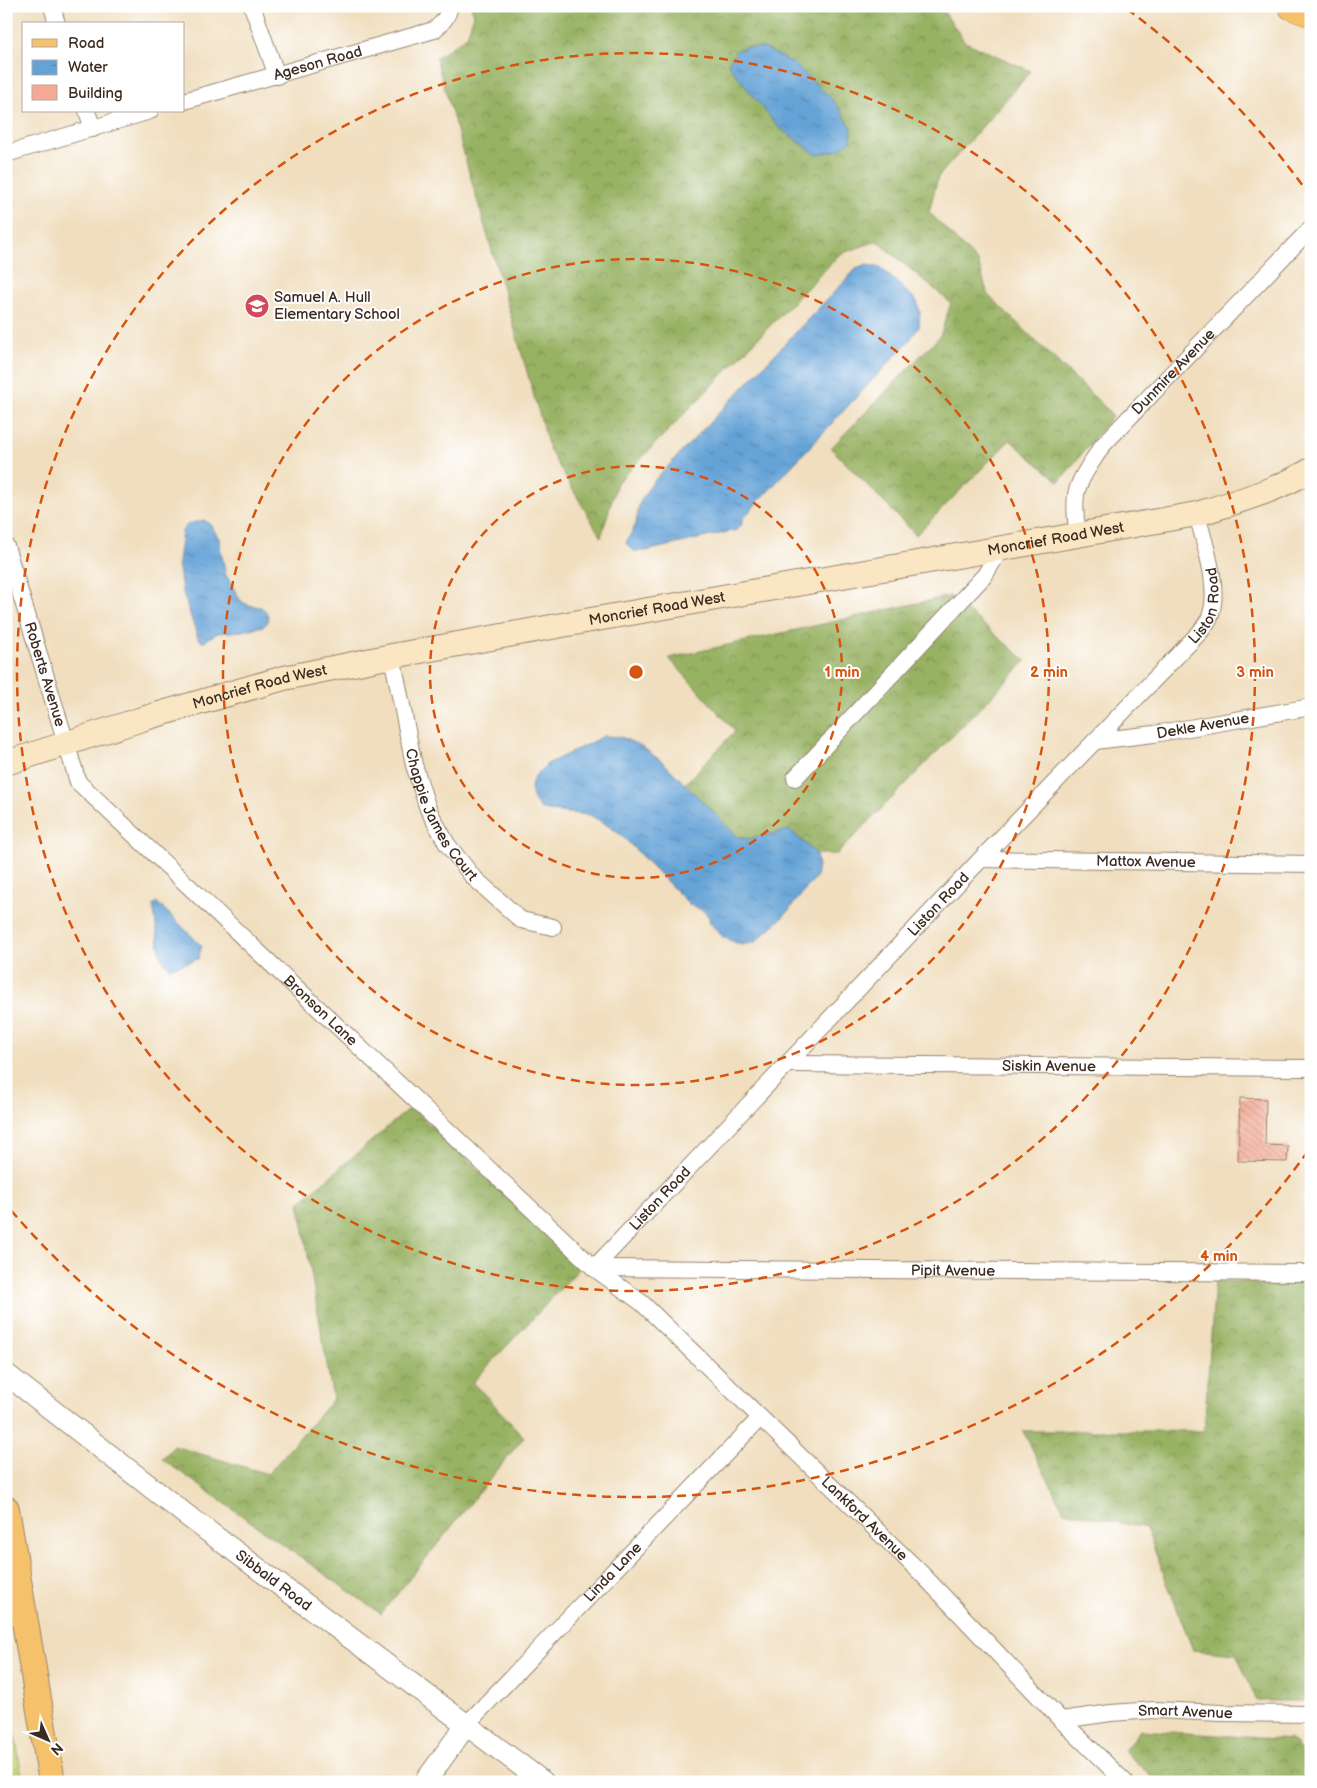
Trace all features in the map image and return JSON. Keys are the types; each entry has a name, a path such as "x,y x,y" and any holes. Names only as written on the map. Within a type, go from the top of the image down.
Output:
{"highway":[{"path":"1292,6 1311,13"}],"main road":[{"name":"Moncrief Road West","path":"6,763 142,719 284,678 568,624 1197,514 1255,496 1311,470"},
{"path":"6,1509 52,1782"}],"street":[{"path":"52,6 57,22"},
{"path":"252,6 277,76"},
{"name":"Ageson Road","path":"185,101 434,30 441,24 448,11"},
{"path":"87,112 93,129"},
{"path":"6,154 147,112"},
{"name":"Dunmire Avenue","path":"1078,535 1075,513 1076,494 1085,472 1102,446 1311,228"},
{"name":"Liston Road","path":"594,1268 981,859 1200,632 1209,619 1214,602 1213,584 1197,514"},
{"name":"Roberts Avenue","path":"6,546 65,743"},
{"path":"795,778 986,575 1001,548"},
{"name":"Chappie James Court","path":"392,656 414,765 428,809 447,844 474,877 521,920 552,928"},
{"name":"Dekle Avenue","path":"1095,741 1154,734 1311,707"},
{"name":"Bronson Lane","path":"65,743 78,782 594,1268"},
{"name":"Mattox Avenue","path":"981,859 1311,864"},
{"name":"Siskin Avenue","path":"788,1064 1311,1068"},
{"name":"Pipit Avenue","path":"594,1268 1311,1273"},
{"name":"Lankford Avenue","path":"594,1268 642,1304 921,1573 1061,1720 1125,1782"},
{"name":"Sibbald Road","path":"6,1374 185,1514 542,1782"},
{"name":"Linda Lane","path":"466,1725 760,1418"},
{"name":"Smart Avenue","path":"1061,1720 1112,1713 1154,1710 1311,1714"},
{"path":"425,1782 466,1725"}],"green space":[{"path":"471,6 940,6 965,42 1031,71 938,177 929,212 978,262 988,295 1113,415 1059,482 1010,440 916,535 831,448 940,336 951,303 877,241 840,254 617,483 601,537 550,451 436,58 467,36 474,15","holes":["746,47 764,48 794,64 834,101 737,50"]},
{"path":"950,596 1026,661 837,854 816,854 790,830 748,839 738,837 685,784 735,731 669,658"},
{"path":"411,1107 582,1266 473,1382 524,1437 381,1614 162,1459 174,1446 268,1474 333,1399 299,1203"},
{"path":"1215,1281 1311,1283 1311,1701 1257,1701 1236,1654 1193,1650 1146,1528 1064,1511 1023,1431 1204,1431"},
{"path":"6,1684 23,1782 6,1782"},
{"path":"1140,1730 1291,1740 1311,1760 1311,1782 1158,1782 1124,1751"}],"water":[{"path":"746,47 764,48 794,64 834,101 852,128 851,141 838,150 817,155 777,126 728,64 737,50"},
{"path":"867,265 881,268 917,301 920,312 919,327 909,341 744,517 741,526 737,530 646,551 633,551 626,543 636,524 639,504 651,484 856,269"},
{"path":"204,520 210,524 220,540 226,575 241,601 248,605 261,607 266,611 268,622 264,626 242,631 218,633 202,642 198,638 182,590 178,562 182,531 188,524"},
{"path":"604,736 621,737 641,746 664,763 738,837 748,839 790,830 816,854 818,866 816,877 783,917 755,942 741,945 723,937 710,923 709,917 704,911 689,904 621,835 604,823 590,815 548,811 540,808 532,797 531,786 534,777 547,764"},
{"path":"157,902 202,946 198,959 170,968 161,958 153,905"}],"building":[{"path":"1240,1098 1266,1099 1265,1145 1288,1146 1287,1162 1238,1161"}],"place":[{"name":"Samuel A. Hull Elementary School","path":"257,306"}]}
